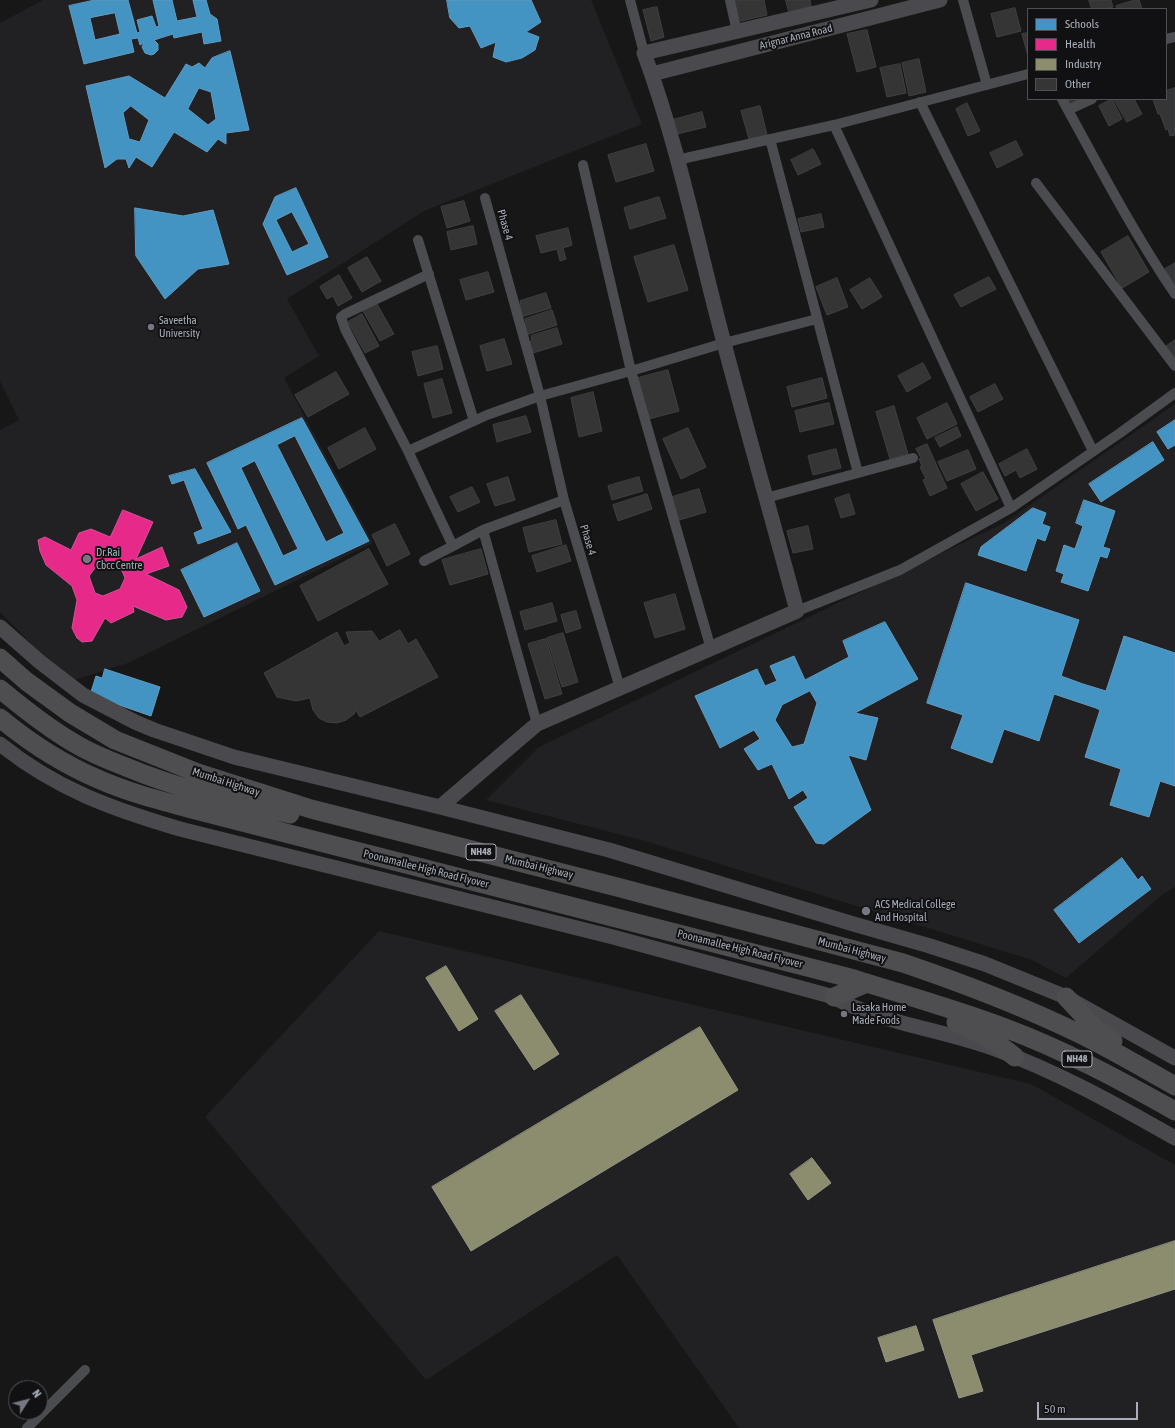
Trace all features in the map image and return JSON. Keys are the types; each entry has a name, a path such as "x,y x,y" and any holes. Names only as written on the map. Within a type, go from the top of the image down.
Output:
{"highway":[{"name":"Mumbai Highway","path":"0,658 26,681 70,713 115,740 204,776 311,809 617,887 902,963 1020,1007 1079,1034 1175,1086"},
{"path":"0,689 43,723 74,743 103,758 147,776 215,797 261,808 317,820 389,829"},
{"name":"Poonamallee High Road Flyover","path":"0,718 36,745 68,765 99,780 135,793 867,983"},
{"path":"834,997 867,983"},
{"name":"NH48","path":"867,983 912,996 1005,1028 1068,1055 1175,1111"},
{"path":"912,996 936,1013 986,1037 1003,1047 1015,1057"},
{"path":"1066,997 1096,1029 1121,1046 1175,1076"}],"street":[{"path":"630,0 644,52 652,74 677,160 724,343 797,611"},
{"path":"730,0 737,32"},
{"name":"Arignar Anna Road","path":"644,52 737,32 871,0"},
{"name":"Arignar Anna Road","path":"652,74 940,0"},
{"path":"963,0 986,85"},
{"path":"677,160 834,125 1027,74"},
{"path":"1063,100 1122,208 1175,294"},
{"path":"1068,110 1090,100"},
{"path":"920,102 1093,451"},
{"path":"834,125 1011,508"},
{"path":"770,139 858,473"},
{"path":"582,165 631,371 711,649"},
{"path":"1036,183 1175,366"},
{"name":"Phase 4","path":"485,198 540,396 564,500 620,688"},
{"path":"418,240 474,421"},
{"path":"429,274 344,314 341,318 345,329 408,451 449,541 453,546"},
{"path":"408,451 474,421 540,396 724,343 817,319"},
{"path":"440,807 537,724 797,611 900,570 1011,508 1175,393"},
{"path":"766,498 913,458"},
{"path":"424,561 483,530 564,500"},
{"path":"483,530 537,724"},
{"path":"0,627 45,667 83,695 147,728 234,757 609,850 835,919 930,946 985,964 1066,997 1175,1058"},
{"path":"0,744 39,772 68,789 97,802 136,816 605,935 834,997 877,1015 982,1045 1033,1064 1072,1082 1175,1138"},
{"path":"27,1428 85,1370"}],"shaded area":[{"name":"Saveetha University","path":"43,0 591,0 642,124 424,211 287,299 319,356 284,378 373,543 128,663 68,682 0,612 0,430 19,420 0,381 0,23"},
{"name":"ACS Medical College And Hospital","path":"1175,404 1175,887 1163,894 1066,978 1032,960 645,841 486,800 539,747 1004,523"},
{"path":"379,931 1031,1084 1175,1165 1175,1428 739,1428 617,1255 426,1380 205,1117"}],"building: Schools":[{"path":"95,0 128,0 137,33 140,32 137,20 152,16 156,27 159,26 153,0 172,0 177,21 197,17 193,0 206,0 210,14 217,19 221,41 204,44 202,32 174,38 173,34 154,40 158,44 158,50 151,55 145,53 142,47 144,43 140,45 138,38 131,39 134,52 84,64 69,6","holes":["115,13 120,34 95,40 90,18"]},
{"path":"447,0 531,0 541,22 526,32 539,37 535,50 522,58 506,62 493,57 496,42 481,48 470,26 459,28 450,18"},
{"path":"230,51 249,130 226,133 226,144 218,139 207,152 174,132 152,167 136,157 129,168 126,159 117,159 105,168 86,86 129,76 165,98 186,64 192,67 199,63 205,68 212,58","holes":["199,88 211,92 216,119 208,125 188,109","131,106 149,120 140,142 129,139 123,113"]},
{"path":"296,188 328,257 287,275 263,224 275,197","holes":["292,212 309,244 292,252 276,220"]},
{"path":"135,208 183,216 213,210 229,264 198,269 165,299 136,256"},
{"path":"302,418 369,541 275,585 246,525 238,529 207,463","holes":["295,436 344,533 326,542 277,445","255,461 298,549 283,556 241,468"]},
{"path":"1175,420 1175,445 1168,449 1157,432"},
{"path":"1153,442 1164,460 1101,502 1089,484"},
{"path":"195,469 231,532 198,544 194,533 203,529 184,480 172,484 169,476"},
{"path":"1084,500 1115,511 1103,547 1110,549 1107,558 1100,556 1088,591 1061,582 1064,574 1056,571 1064,545 1075,549 1083,526 1076,523"},
{"path":"1033,508 1046,513 1042,524 1050,527 1045,541 1037,538 1026,571 978,555 981,547"},
{"path":"237,543 260,591 204,617 181,570"},
{"path":"966,583 1079,620 1061,676 1083,684 1106,691 1124,636 1175,653 1175,786 1160,781 1149,817 1110,805 1121,769 1085,757 1100,710 1096,708 1054,694 1039,741 1004,729 992,763 951,748 963,715 927,703"},
{"path":"885,622 918,679 855,713 878,718 866,760 848,755 871,810 824,844 816,843 794,807 808,798 803,790 789,799 772,764 758,770 744,749 760,739 754,730 720,748 695,696 757,669 765,686 777,681 770,666 794,656 805,680 849,657 843,641","holes":["810,691 817,703 804,744 792,747 775,720 782,705"]},
{"path":"105,669 160,687 151,716 90,695 96,676 102,678"},
{"path":"1122,858 1138,880 1142,876 1151,889 1079,943 1054,910"}],"building: Health":[{"path":"123,510 153,522 136,559 162,547 169,566 146,574 179,590 187,607 182,617 166,620 133,606 134,612 111,623 105,618 92,641 82,642 77,638 72,628 77,600 72,586 46,565 40,551 38,540 45,537 71,550 79,533 91,529 110,537","holes":["109,561 119,564 125,578 120,589 103,596 95,593 89,576 95,568"]}],"building: Industry":[{"path":"446,966 478,1019 459,1031 426,978"},
{"path":"521,995 559,1054 534,1070 495,1011"},
{"path":"700,1027 738,1090 471,1251 432,1187"},
{"path":"812,1158 831,1183 808,1200 790,1174"},
{"path":"1175,1241 1175,1289 971,1355 983,1391 959,1398 933,1320"},
{"path":"916,1326 924,1350 886,1362 878,1338"}],"building: Other":[{"path":"736,0 764,0 767,15 741,21"},
{"path":"786,0 810,0 811,6 789,12"},
{"path":"1089,0 1111,0 1113,7 1108,8 1092,8"},
{"path":"1139,0 1142,8 1117,8 1116,6"},
{"path":"657,7 664,37 651,41 643,10"},
{"path":"1015,8 1021,31 997,37 991,14"},
{"path":"867,30 876,67 857,72 847,34"},
{"path":"1027,33 1027,52 1022,34"},
{"path":"919,59 926,92 909,96 902,63"},
{"path":"900,64 906,93 887,97 880,68"},
{"path":"1175,88 1175,135 1170,136 1160,114 1158,114 1153,100 1167,100 1167,91"},
{"path":"1066,100 1080,100 1069,105"},
{"path":"1112,100 1122,119 1109,126 1099,106"},
{"path":"1115,100 1135,100 1142,114 1127,122"},
{"path":"967,103 980,131 968,136 956,109"},
{"path":"760,106 767,135 749,139 741,111"},
{"path":"702,112 706,127 673,135 669,121"},
{"path":"1016,141 1023,155 997,168 990,153"},
{"path":"646,144 654,171 616,182 608,155"},
{"path":"813,149 821,164 798,175 791,160"},
{"path":"659,197 666,218 630,229 624,208"},
{"path":"464,201 470,221 447,228 441,207"},
{"path":"821,214 824,227 801,232 798,219"},
{"path":"473,226 477,244 451,250 447,232"},
{"path":"568,228 572,245 563,248 566,259 560,261 557,249 541,253 536,236"},
{"path":"1128,236 1149,272 1122,288 1101,252"},
{"path":"674,245 688,290 648,302 634,257"},
{"path":"367,257 381,281 362,292 348,268"},
{"path":"1175,263 1175,284 1165,269"},
{"path":"488,272 494,292 466,300 460,280"},
{"path":"339,275 352,298 338,306 333,296 327,299 320,287"},
{"path":"989,277 996,289 961,307 954,295"},
{"path":"837,278 848,307 827,315 816,287"},
{"path":"870,278 882,297 862,309 850,290"},
{"path":"546,293 551,308 521,317 518,307 521,306 520,301"},
{"path":"377,304 394,334 380,341 363,311"},
{"path":"552,310 557,325 526,335 523,324 526,323 525,319"},
{"path":"362,314 379,346 365,353 348,322"},
{"path":"557,328 562,344 533,353 529,342 532,341 531,336"},
{"path":"504,339 512,364 487,371 480,346"},
{"path":"1175,340 1175,357 1172,359 1164,348"},
{"path":"437,346 443,369 418,376 412,352"},
{"path":"923,363 931,378 907,392 898,376"},
{"path":"668,370 679,411 649,419 638,378"},
{"path":"336,372 349,394 308,417 295,395"},
{"path":"822,378 827,398 792,407 787,387"},
{"path":"442,379 452,413 433,418 424,384"},
{"path":"995,384 1003,399 978,412 970,397"},
{"path":"593,392 602,431 579,437 571,398"},
{"path":"829,403 834,424 800,432 795,411"},
{"path":"947,403 957,424 927,439 917,418"},
{"path":"894,406 908,454 890,459 876,412"},
{"path":"526,416 531,432 497,442 493,425"},
{"path":"957,427 961,436 940,447 935,438"},
{"path":"365,428 376,449 339,469 328,448"},
{"path":"688,428 706,467 681,479 663,439"},
{"path":"927,444 947,488 930,496 923,480 926,479 920,467 922,466 919,459 921,458 916,449"},
{"path":"836,449 841,468 813,475 808,456"},
{"path":"1027,449 1037,469 1020,478 1016,470 1005,476 999,464"},
{"path":"968,450 976,469 947,481 938,462"},
{"path":"983,472 998,499 976,511 961,484"},
{"path":"508,477 515,500 495,506 487,484"},
{"path":"639,477 643,491 612,500 608,486"},
{"path":"472,487 480,502 458,512 450,497"},
{"path":"699,489 706,512 676,521 669,498"},
{"path":"647,494 652,509 618,521 613,505"},
{"path":"849,494 855,514 841,518 835,499"},
{"path":"556,520 562,544 529,552 523,528"},
{"path":"395,524 410,554 387,566 372,535"},
{"path":"808,526 813,549 793,553 787,531"},
{"path":"566,545 571,561 537,572 532,556"},
{"path":"369,549 388,584 318,621 300,586"},
{"path":"481,549 488,574 450,585 442,560"},
{"path":"675,594 685,629 655,638 644,603"},
{"path":"552,603 557,621 525,630 520,612"},
{"path":"576,611 581,628 566,633 561,615"},
{"path":"400,630 408,644 416,639 438,677 360,717 356,710 354,714 346,720 337,723 327,722 319,718 313,710 310,698 296,701 277,697 264,673 337,632 344,646 350,643 346,632 372,631 379,641"},
{"path":"563,633 578,682 562,687 547,638"},
{"path":"546,639 562,694 545,699 528,644"}],"place":[{"name":"Saveetha University","path":"151,327"},
{"name":"Dr.Rai Cbcc Centre","path":"87,559"},
{"name":"ACS Medical College And Hospital","path":"866,911"},
{"name":"Lasaka Home Made Foods","path":"844,1014"}]}
